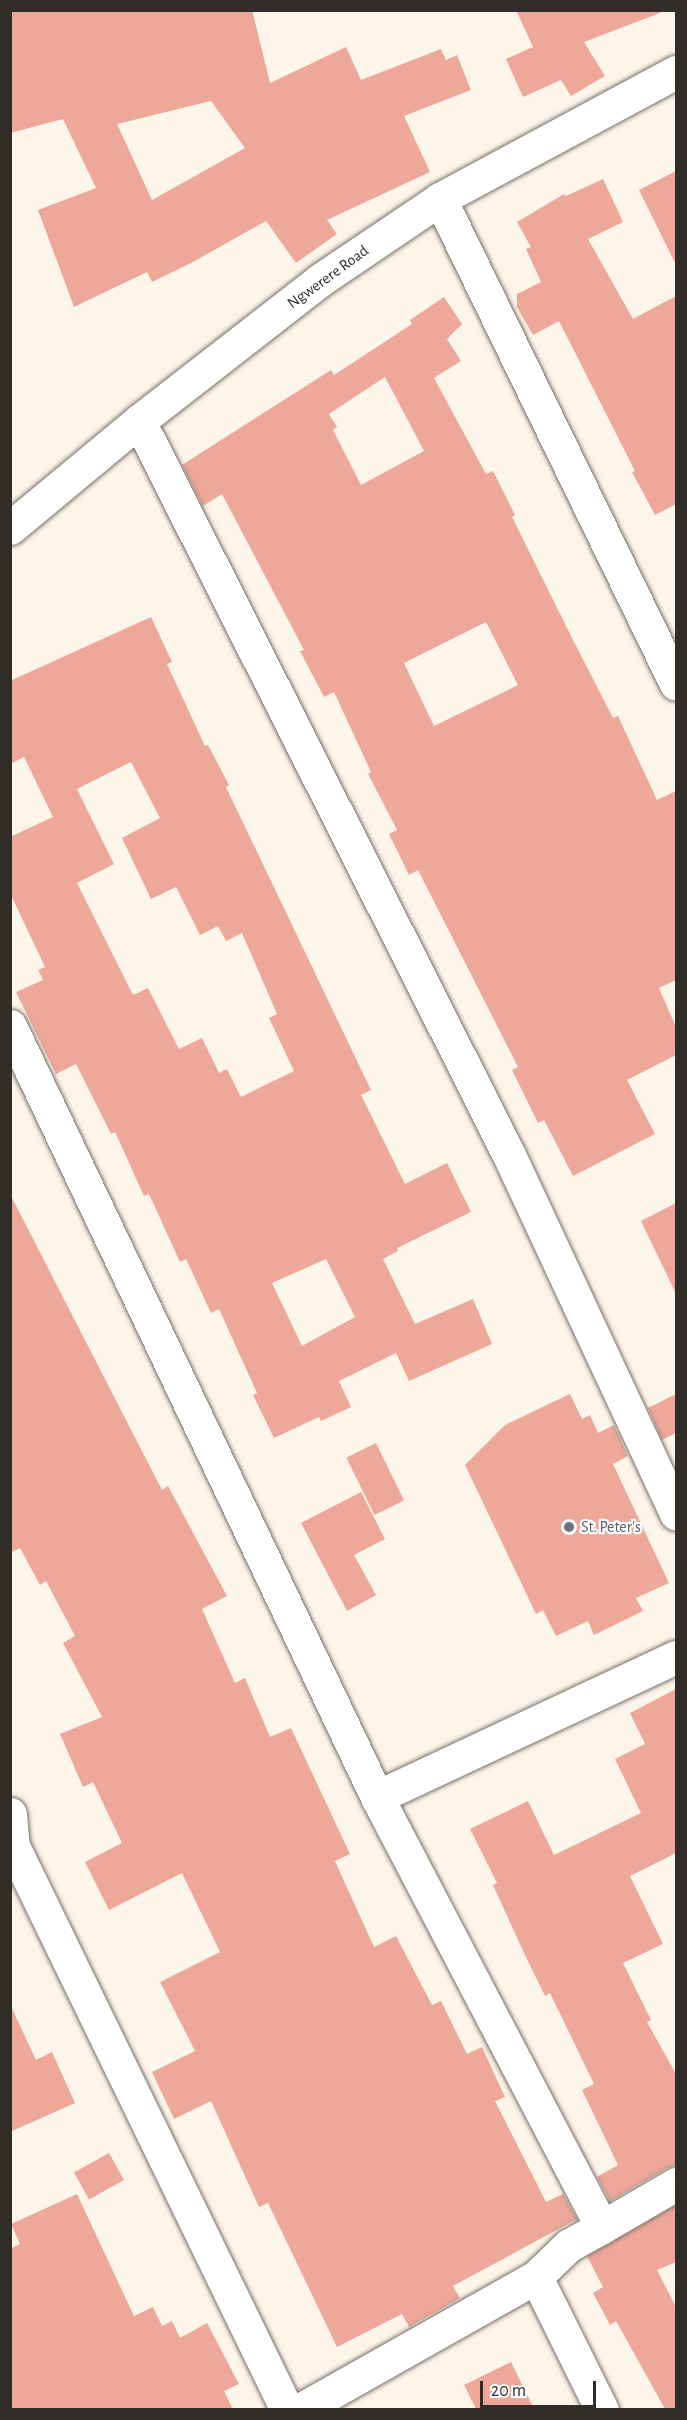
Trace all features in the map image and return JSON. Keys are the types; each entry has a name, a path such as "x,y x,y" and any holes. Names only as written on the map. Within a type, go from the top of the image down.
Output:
{"street":[{"name":"Ngwerere Road","path":"10,528 139,421 320,280 440,200 676,72"},
{"path":"440,200 676,684"},
{"path":"139,421 508,1153 676,1514"},
{"path":"10,1026 377,1797 602,2227"},
{"path":"377,1797 676,1657"},
{"path":"10,1814 13,1846 287,2409"},
{"path":"300,2409 536,2277 568,2245 676,2184"},
{"path":"536,2277 602,2409"}],"building":[{"path":"10,10 252,10 270,83 346,47 361,80 441,49 446,60 457,55 471,90 404,116 430,172 327,220 337,234 296,263 266,221 152,282 147,272 74,307 38,210 96,188 63,119 10,133","holes":["211,101 245,148 152,200 117,124"]},
{"path":"516,10 660,10 660,13 584,42 605,76 571,96 561,80 523,97 506,59 533,47"},
{"path":"676,171 676,265 639,190"},
{"path":"603,179 623,222 588,239 633,319 676,296 676,504 655,515 559,321 533,335 517,307 517,294 541,282 526,249 531,247 517,222 564,194 566,196"},
{"path":"444,297 462,324 447,339 461,361 434,378 486,474 493,471 515,515 512,517 573,640 613,718 618,716 657,800 676,791 676,980 659,988 676,1027 676,1055 627,1080 655,1134 573,1176 544,1120 538,1123 512,1070 518,1067 418,870 409,875 389,834 397,830 368,774 371,772 334,692 324,697 300,651 304,650 222,494 203,506 182,465 331,370 334,375 412,324 410,320","holes":["385,377 424,451 361,485 333,430 337,427 329,414","486,622 518,685 434,726 404,663"]},
{"path":"151,617 172,662 167,664 205,746 208,745 229,785 226,787 371,1090 361,1095 405,1184 447,1163 471,1212 397,1248 398,1251 383,1259 415,1324 473,1299 492,1344 409,1381 396,1353 339,1381 351,1407 321,1421 319,1417 274,1438 253,1395 257,1393 219,1309 211,1313 186,1259 180,1262 149,1194 144,1196 115,1132 111,1134 76,1064 56,1074 16,992 43,980 38,970 45,967 10,893 10,837 53,817 24,757 10,764 10,681","holes":["131,762 160,818 122,838 151,899 176,887 200,935 218,926 226,941 242,933 277,1014 269,1018 294,1071 241,1097 227,1069 219,1073 202,1038 179,1049 148,988 133,995 77,883 114,864 77,789","326,1259 355,1317 302,1346 272,1283"]},
{"path":"10,1194 162,1490 168,1486 227,1596 202,1609 235,1683 245,1678 270,1737 291,1728 350,1854 335,1861 374,1947 396,1936 432,2005 441,2001 467,2054 482,2047 505,2097 495,2101 546,2202 563,2194 577,2219 453,2286 460,2298 409,2327 402,2314 337,2347 268,2203 259,2207 211,2101 174,2119 152,2072 195,2051 160,1982 220,1952 182,1873 109,1910 85,1862 122,1843 93,1782 83,1787 60,1734 102,1717 63,1643 75,1636 46,1581 40,1585 20,1548 10,1553"},
{"path":"676,1203 676,1294 641,1221"},
{"name":"St. Peter's","path":"570,1394 582,1419 590,1415 598,1433 614,1425 628,1456 613,1464 669,1583 636,1598 643,1611 594,1635 588,1621 556,1636 543,1610 536,1614 465,1465 505,1425"},
{"path":"676,1394 676,1433 662,1440 648,1408"},
{"path":"376,1443 404,1501 374,1515 346,1457"},
{"path":"361,1492 385,1539 354,1555 376,1595 347,1611 301,1523"},
{"path":"676,1689 676,1853 630,1876 663,1944 623,1963 651,2020 647,2022 676,2074 676,2165 610,2201 597,2177 618,2165 582,2090 594,2084 550,1993 545,1996 524,1953 493,1885 497,1883 470,1829 528,1801 554,1855 641,1813 615,1759 645,1744 630,1713"},
{"path":"10,2004 36,2060 52,2052 75,2103 10,2132"},
{"path":"109,2153 124,2180 89,2200 74,2172"},
{"path":"77,2194 134,2316 153,2307 162,2326 172,2321 180,2338 207,2323 239,2384 224,2391 233,2409 10,2409 10,2249 20,2244 11,2224"},
{"path":"676,2205 676,2262 657,2270 676,2307 676,2409 665,2409 616,2321 610,2325 593,2293 603,2287 587,2256"},
{"path":"511,2362 534,2409 476,2409 464,2385"}],"place":[{"name":"St. Peter's","path":"569,1527"}]}
